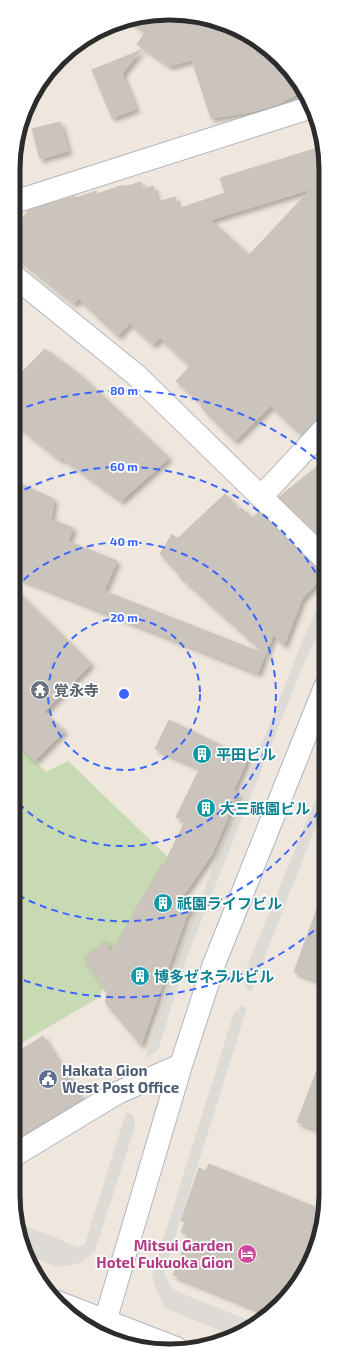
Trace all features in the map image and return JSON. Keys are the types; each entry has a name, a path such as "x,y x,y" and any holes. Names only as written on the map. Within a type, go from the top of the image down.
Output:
{"street":[{"path":"20,200 307,109"},
{"path":"20,281 136,375 319,553"},
{"path":"261,497 319,434"},
{"path":"103,1328 214,964 319,702"},
{"path":"20,1152 117,1093 182,1066"},
{"path":"83,1317 103,1328 161,1344"}],"green space":[{"path":"20,747 46,772 68,761 170,859 98,998 20,1044"}],"shaded area":[{"path":"319,605 319,631 304,663 188,954 158,1050 145,1059 180,951 302,642"},
{"path":"319,791 319,818 251,992 246,988 242,979"},
{"path":"241,1006 247,1008 164,1273 173,1290 250,1321 226,1333 165,1308 154,1284 152,1275 234,1012"},
{"path":"126,1112 133,1115 135,1127 95,1250 91,1255 77,1264 57,1267 33,1257 23,1225 78,1247 85,1244"}],"building":[{"path":"160,20 179,20 208,25 227,31 253,45 268,57 288,78 298,94 278,104 250,112 211,118 192,60 169,66 137,44 145,33 134,24"},
{"path":"141,50 122,74 136,109 112,118 92,70"},
{"path":"60,122 68,151 40,159 32,129"},
{"path":"318,148 319,160 319,418 316,419 301,435 271,406 235,441 201,407 203,405 176,381 190,366 160,338 153,345 130,323 118,336 79,299 74,304 20,261 20,221 29,210 75,196 76,198 96,191 97,194 123,185 123,187 141,182 143,189 153,186 157,202 175,197 178,209 225,193 220,178","holes":["311,189 249,255 210,220"]},
{"path":"45,349 79,374 169,458 121,501 61,457 60,460 20,428 20,374"},
{"path":"319,465 319,535 279,497"},
{"path":"20,484 54,499 51,519 73,528 68,541 117,561 104,591 265,654 258,673 20,578"},
{"path":"225,494 240,510 241,508 252,518 259,512 316,568 319,569 319,581 302,599 284,645 273,635 266,654 179,576 180,575 160,554 172,534 177,539"},
{"name":"覚永寺","path":"20,594 91,664 44,712 64,731 35,761 20,747"},
{"path":"169,720 248,758 233,791 238,793 212,854 181,899 192,906 186,917 141,1045 105,1002 108,995 84,957 105,941 111,952 162,864 164,865 185,821 176,817 200,768 155,749"},
{"path":"319,903 319,981 294,972"},
{"path":"43,1036 82,1099 20,1137 20,1051"},
{"path":"319,1064 319,1130 297,1122"},
{"name":"Mitsui Garden Hotel Fukuoka Gion","path":"209,1164 319,1208 314,1233 304,1261 288,1286 263,1311 173,1275 189,1235 181,1232 185,1222 181,1221 199,1168 206,1171"}],"place":[{"name":"覚永寺","path":"40,690"},
{"name":"平田ビル","path":"202,754"},
{"name":"大三祇園ビル","path":"206,808"},
{"name":"祇園ライフビル","path":"163,903"},
{"name":"博多ゼネラルビル","path":"140,976"},
{"name":"Hakata Gion West Post Office","path":"48,1079"},
{"name":"Mitsui Garden Hotel Fukuoka Gion","path":"247,1254"}]}
